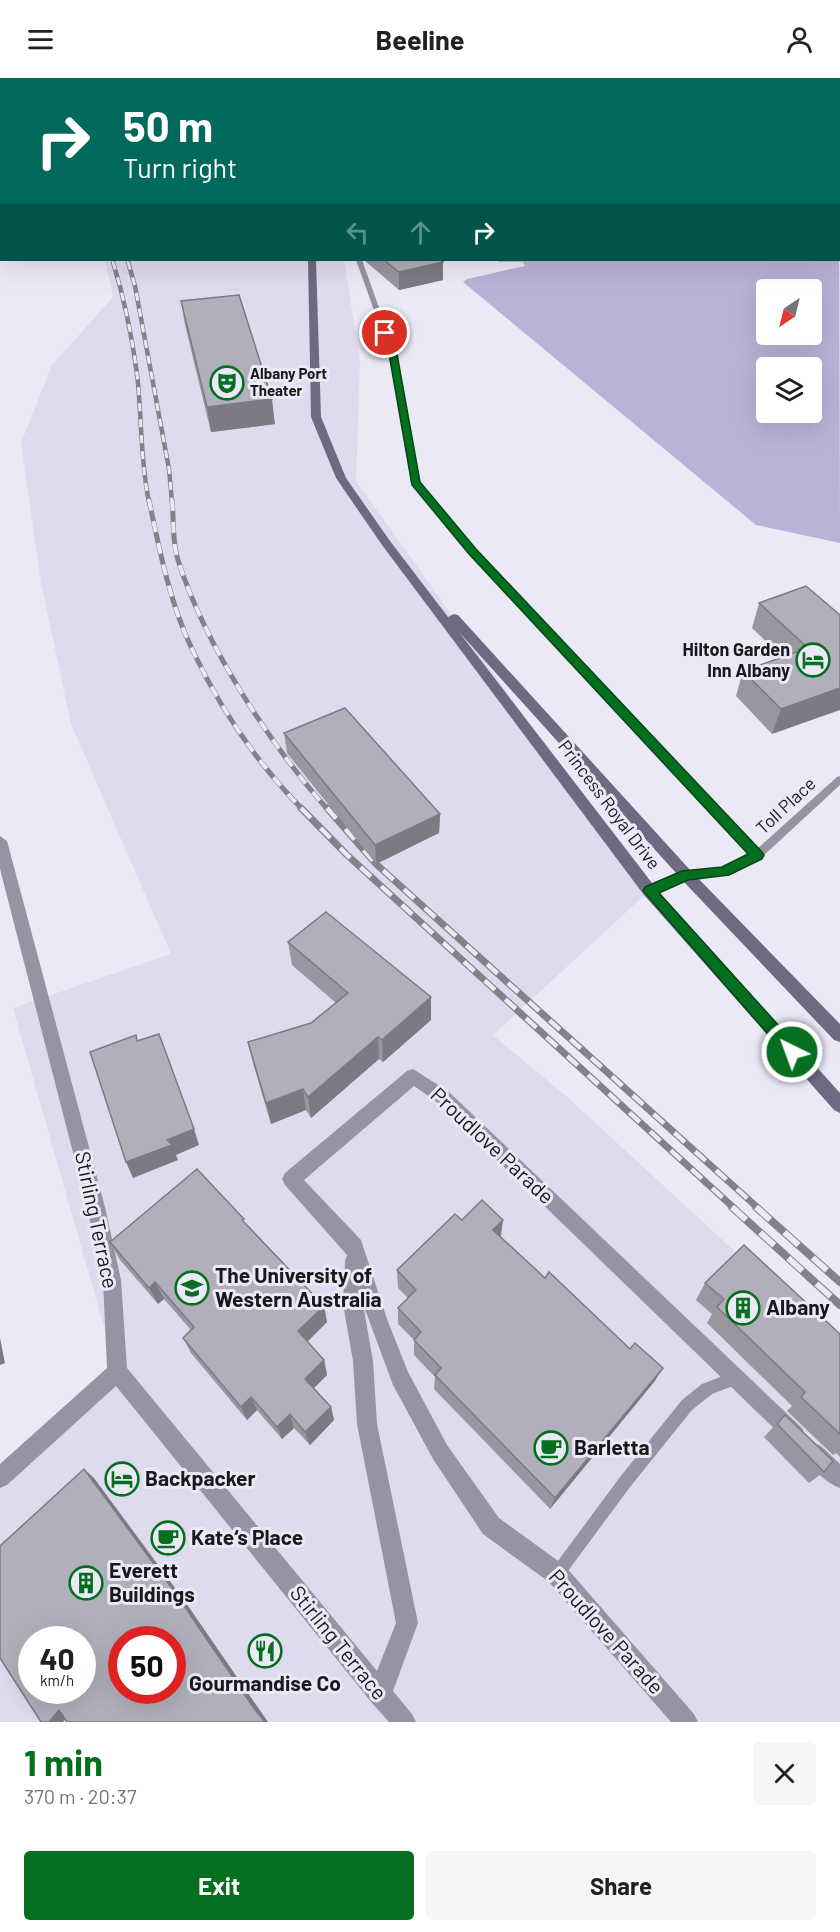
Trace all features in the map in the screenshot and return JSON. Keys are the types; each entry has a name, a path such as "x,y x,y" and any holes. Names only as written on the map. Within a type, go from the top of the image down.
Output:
{"main road":[{"name":"Princess Royal Drive","path":"312,261 316,417 341,478 386,543 650,891 840,1105"},
{"name":"Princess Royal Drive","path":"386,543 686,875 840,1035"},
{"path":"650,891 686,875"}],"street":[{"name":"Stirling Terrace","path":"0,841 96,1207 112,1280 117,1372 404,1722"},
{"name":"Proudlove Parade","path":"686,1722 557,1574 491,1526 440,1452 400,1378 377,1319 354,1246 291,1179 413,1076 443,1097 840,1478"},
{"path":"354,1246 353,1304 363,1361 367,1424 407,1623 381,1695"},
{"path":"0,1478 117,1372"}],"lane":[{"path":"360,261 393,354 415,483 473,551 757,855"},
{"name":"Toll Place","path":"686,875 724,872 757,855 840,779"},
{"path":"557,1574 625,1482 687,1405 707,1389 736,1378"}],"shaded area":[{"path":"105,261 344,261 360,361 356,481 649,891 493,1035 565,1095 840,1348 840,1722 0,1722 0,1478 117,1372 13,1008 171,954 71,724 41,583 21,443 52,365 113,297"},
{"path":"498,261 839,261 840,543 756,525 463,282 467,279 525,266 523,262"}],"building":[{"path":"385,261 443,262 399,272"},
{"path":"239,295 272,399 207,407 181,301"},
{"path":"806,586 840,615 840,688 781,709 743,671 808,648 759,603"},
{"path":"345,708 440,814 375,845 284,733"},
{"path":"326,912 431,997 382,1040 378,1037 308,1097 303,1089 266,1103 248,1042 311,1023 348,993 288,942"},
{"path":"159,1034 194,1129 167,1140 172,1145 126,1162 90,1052 136,1035 137,1041"},
{"path":"197,1169 324,1306 298,1331 324,1360 305,1379 331,1407 305,1432 290,1414 277,1427 251,1397 241,1407 183,1338 194,1327 155,1282 149,1288 110,1242"},
{"path":"482,1200 503,1220 493,1230 545,1278 549,1272 630,1349 635,1343 663,1368 555,1498 435,1375 441,1368 414,1340 421,1332 398,1308 416,1290 397,1270 455,1214 462,1220"},
{"path":"744,1245 840,1334 840,1434 801,1397 805,1392 717,1307 724,1299 705,1283"},
{"path":"785,1415 833,1461 824,1472 777,1424"},
{"name":"Everett Buildings","path":"84,1469 176,1594 265,1722 67,1722 59,1710 49,1722 41,1722 29,1704 96,1704 96,1626 18,1626 18,1686 0,1658 0,1546"}],"railway":[{"path":"113,262 135,360 144,470 149,502"},
{"path":"128,262 135,286 169,469 172,502"},
{"path":"149,500 171,595 184,632 203,671 227,713 255,754 303,810"},
{"path":"172,500 176,553 205,626 241,692 262,724 283,755 328,810"},
{"path":"301,808 346,854 734,1208"},
{"path":"327,808 376,864 758,1208"},
{"path":"732,1207 840,1305"},
{"path":"756,1207 840,1282"}],"place":[{"name":"Albany Port Theater","path":"227,383"},
{"name":"Hilton Garden Inn Albany","path":"813,660"},
{"name":"The University of Western Australia","path":"192,1288"},
{"name":"Albany","path":"743,1308"},
{"name":"Barletta","path":"551,1448"},
{"name":"Backpacker","path":"122,1479"},
{"name":"Kate‘s Place","path":"168,1538"},
{"name":"Everett Buildings","path":"86,1583"},
{"name":"Gourmandise Co","path":"265,1651"}],"route":[{"path":"385,333 393,354 415,483 473,551 757,855 724,872 686,875 650,891 792,1052"}]}
